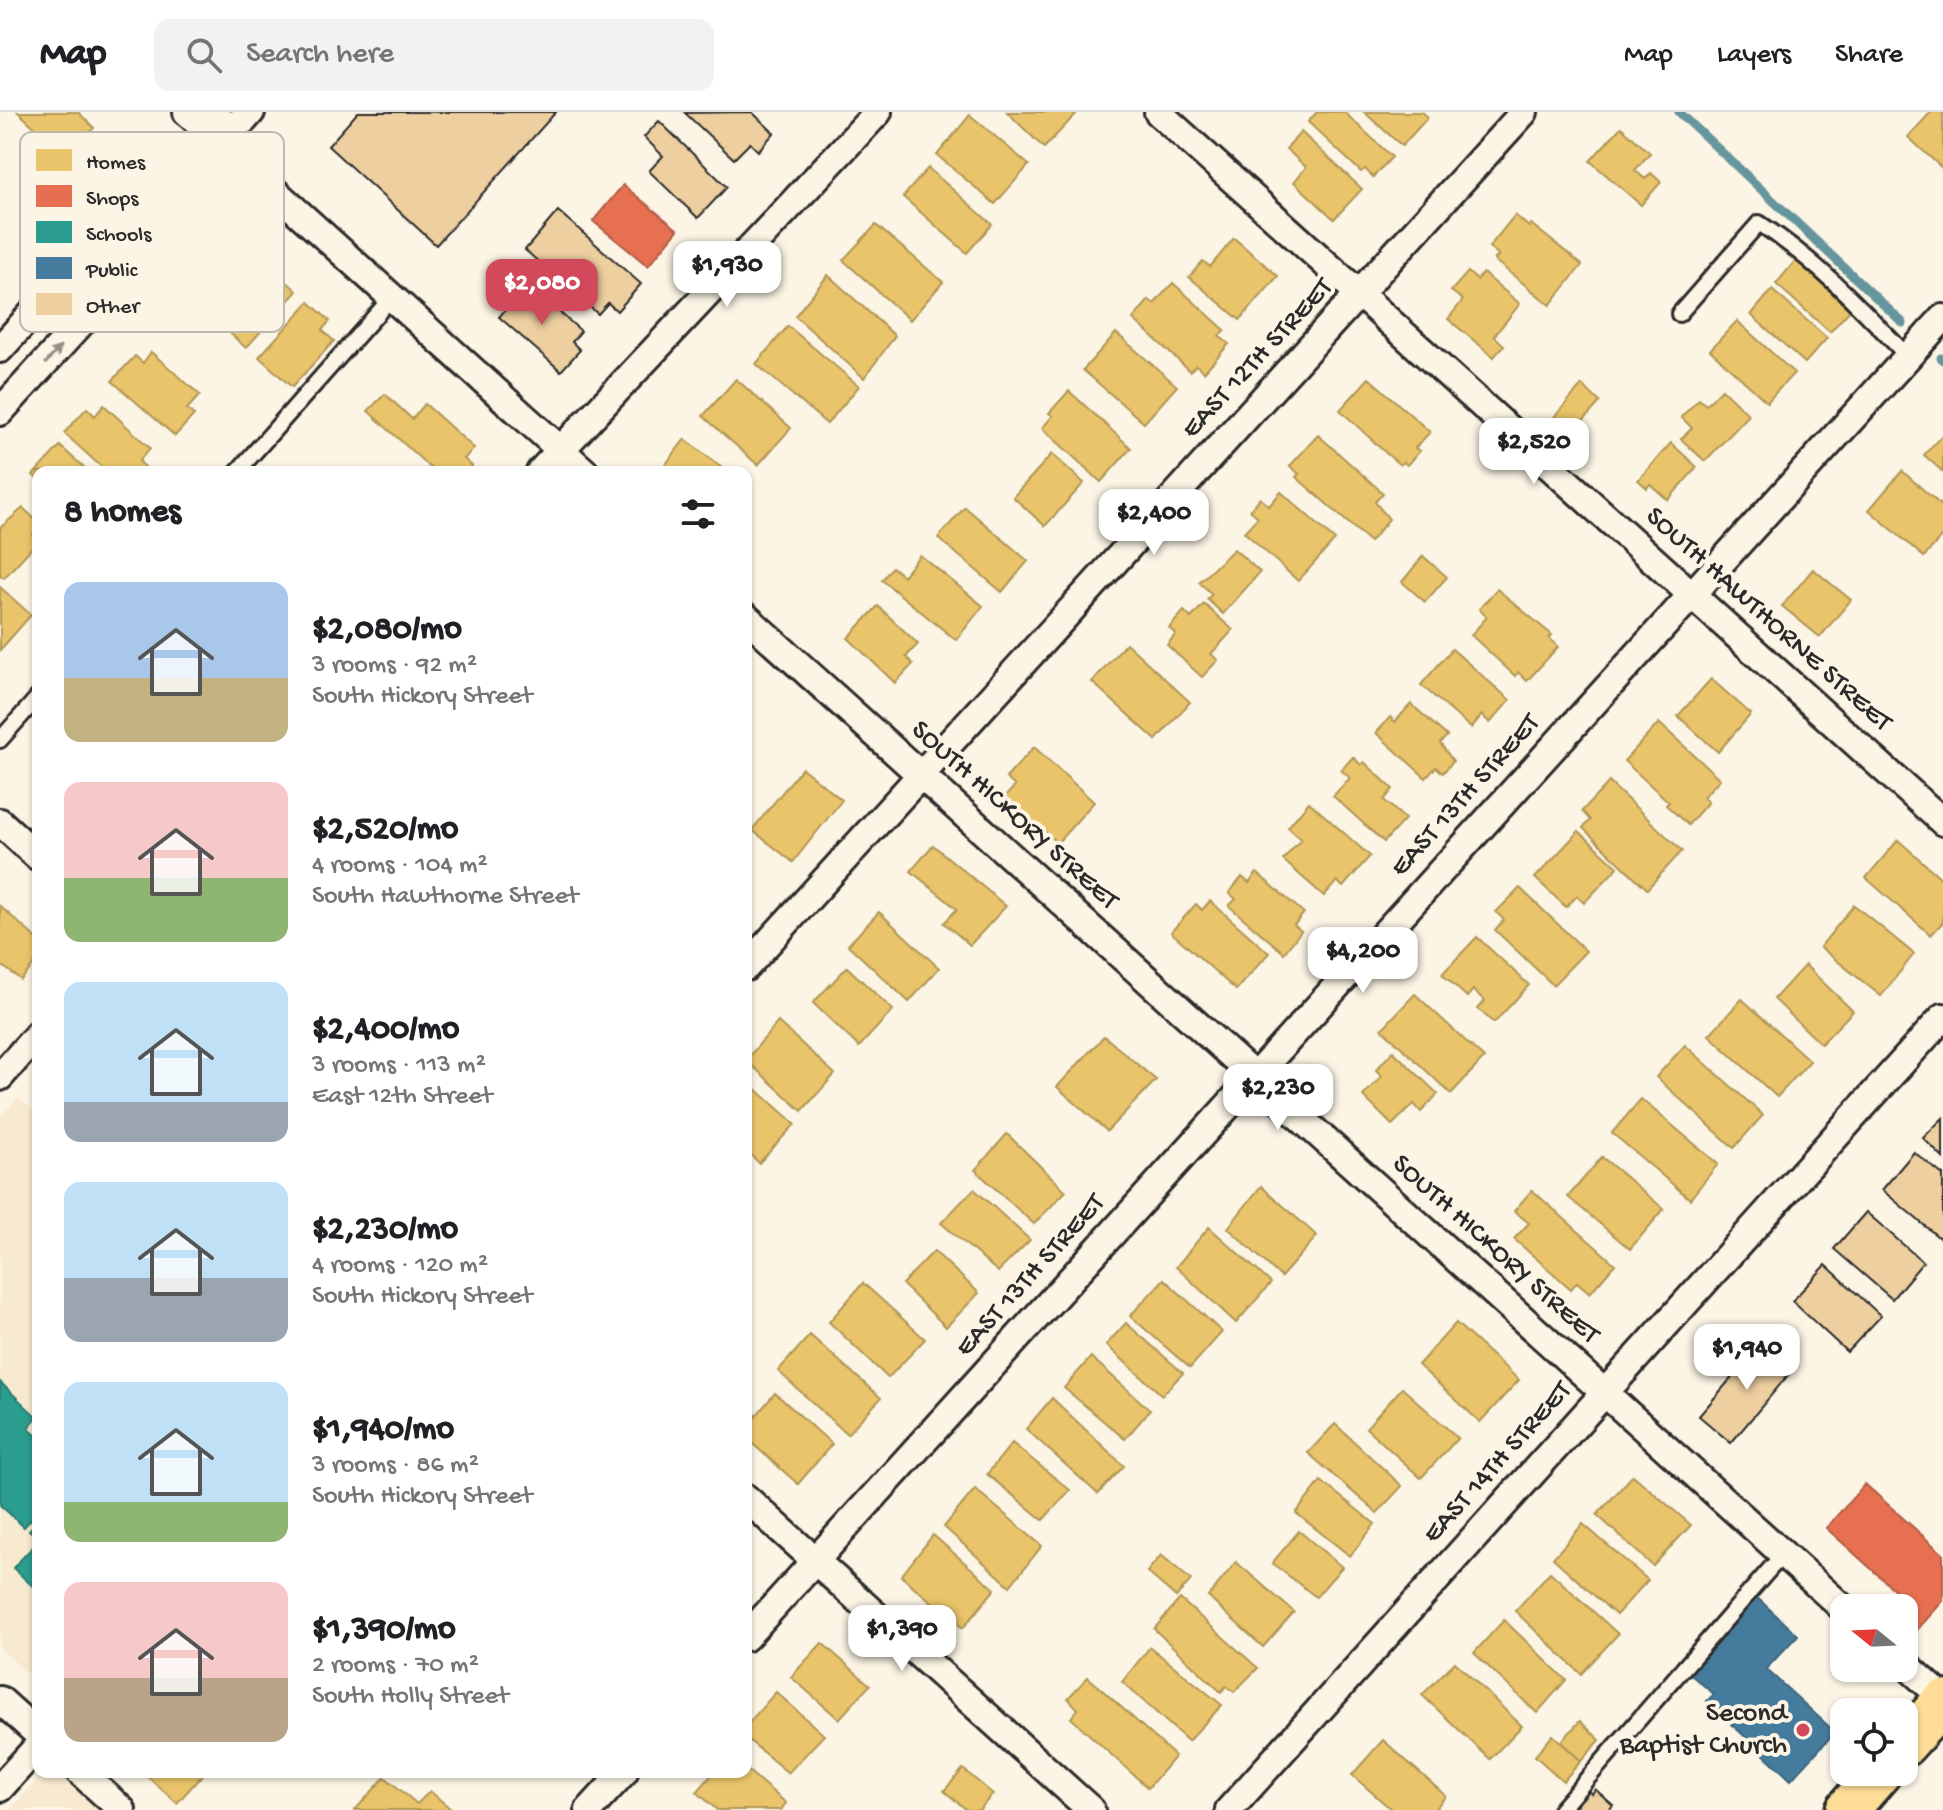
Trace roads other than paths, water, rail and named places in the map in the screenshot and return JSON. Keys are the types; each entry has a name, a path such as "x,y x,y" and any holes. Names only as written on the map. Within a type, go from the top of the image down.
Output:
{"main road":[{"path":"1918,1729 1943,1700"}],"street":[{"path":"187,112 214,123 244,120 251,112"},
{"path":"545,466 878,112"},
{"name":"SOUTH HAWTHORNE STREET","path":"1158,112 1943,822"},
{"name":"EAST 12TH STREET","path":"752,960 1524,112"},
{"path":"284,191 392,297 578,466"},
{"name":"EAST 13TH STREET","path":"752,1630 1943,318"},
{"path":"0,349 20,327"},
{"path":"0,412 73,332"},
{"name":"SOUTH HICKORY STREET","path":"752,622 1830,1596"},
{"path":"0,822 32,851"},
{"name":"EAST 14TH STREET","path":"1229,1810 1943,1017"},
{"path":"0,1077 32,1041"},
{"path":"752,1503 1091,1810"},
{"path":"1918,1676 1943,1700"},
{"path":"0,1700 32,1729"},
{"path":"0,1788 32,1753"},
{"path":"87,1778 122,1810"},
{"path":"589,1810 618,1778"}],"lane":[{"path":"1679,314 1759,223 1795,247 1840,285 1908,357"},
{"path":"242,466 392,297"},
{"path":"0,740 32,704"},
{"path":"1560,1810 1783,1554"}],"waterway":[{"path":"1679,112 1903,323"}],"place":[{"name":"Second Baptist Church","path":"1803,1730"}]}
